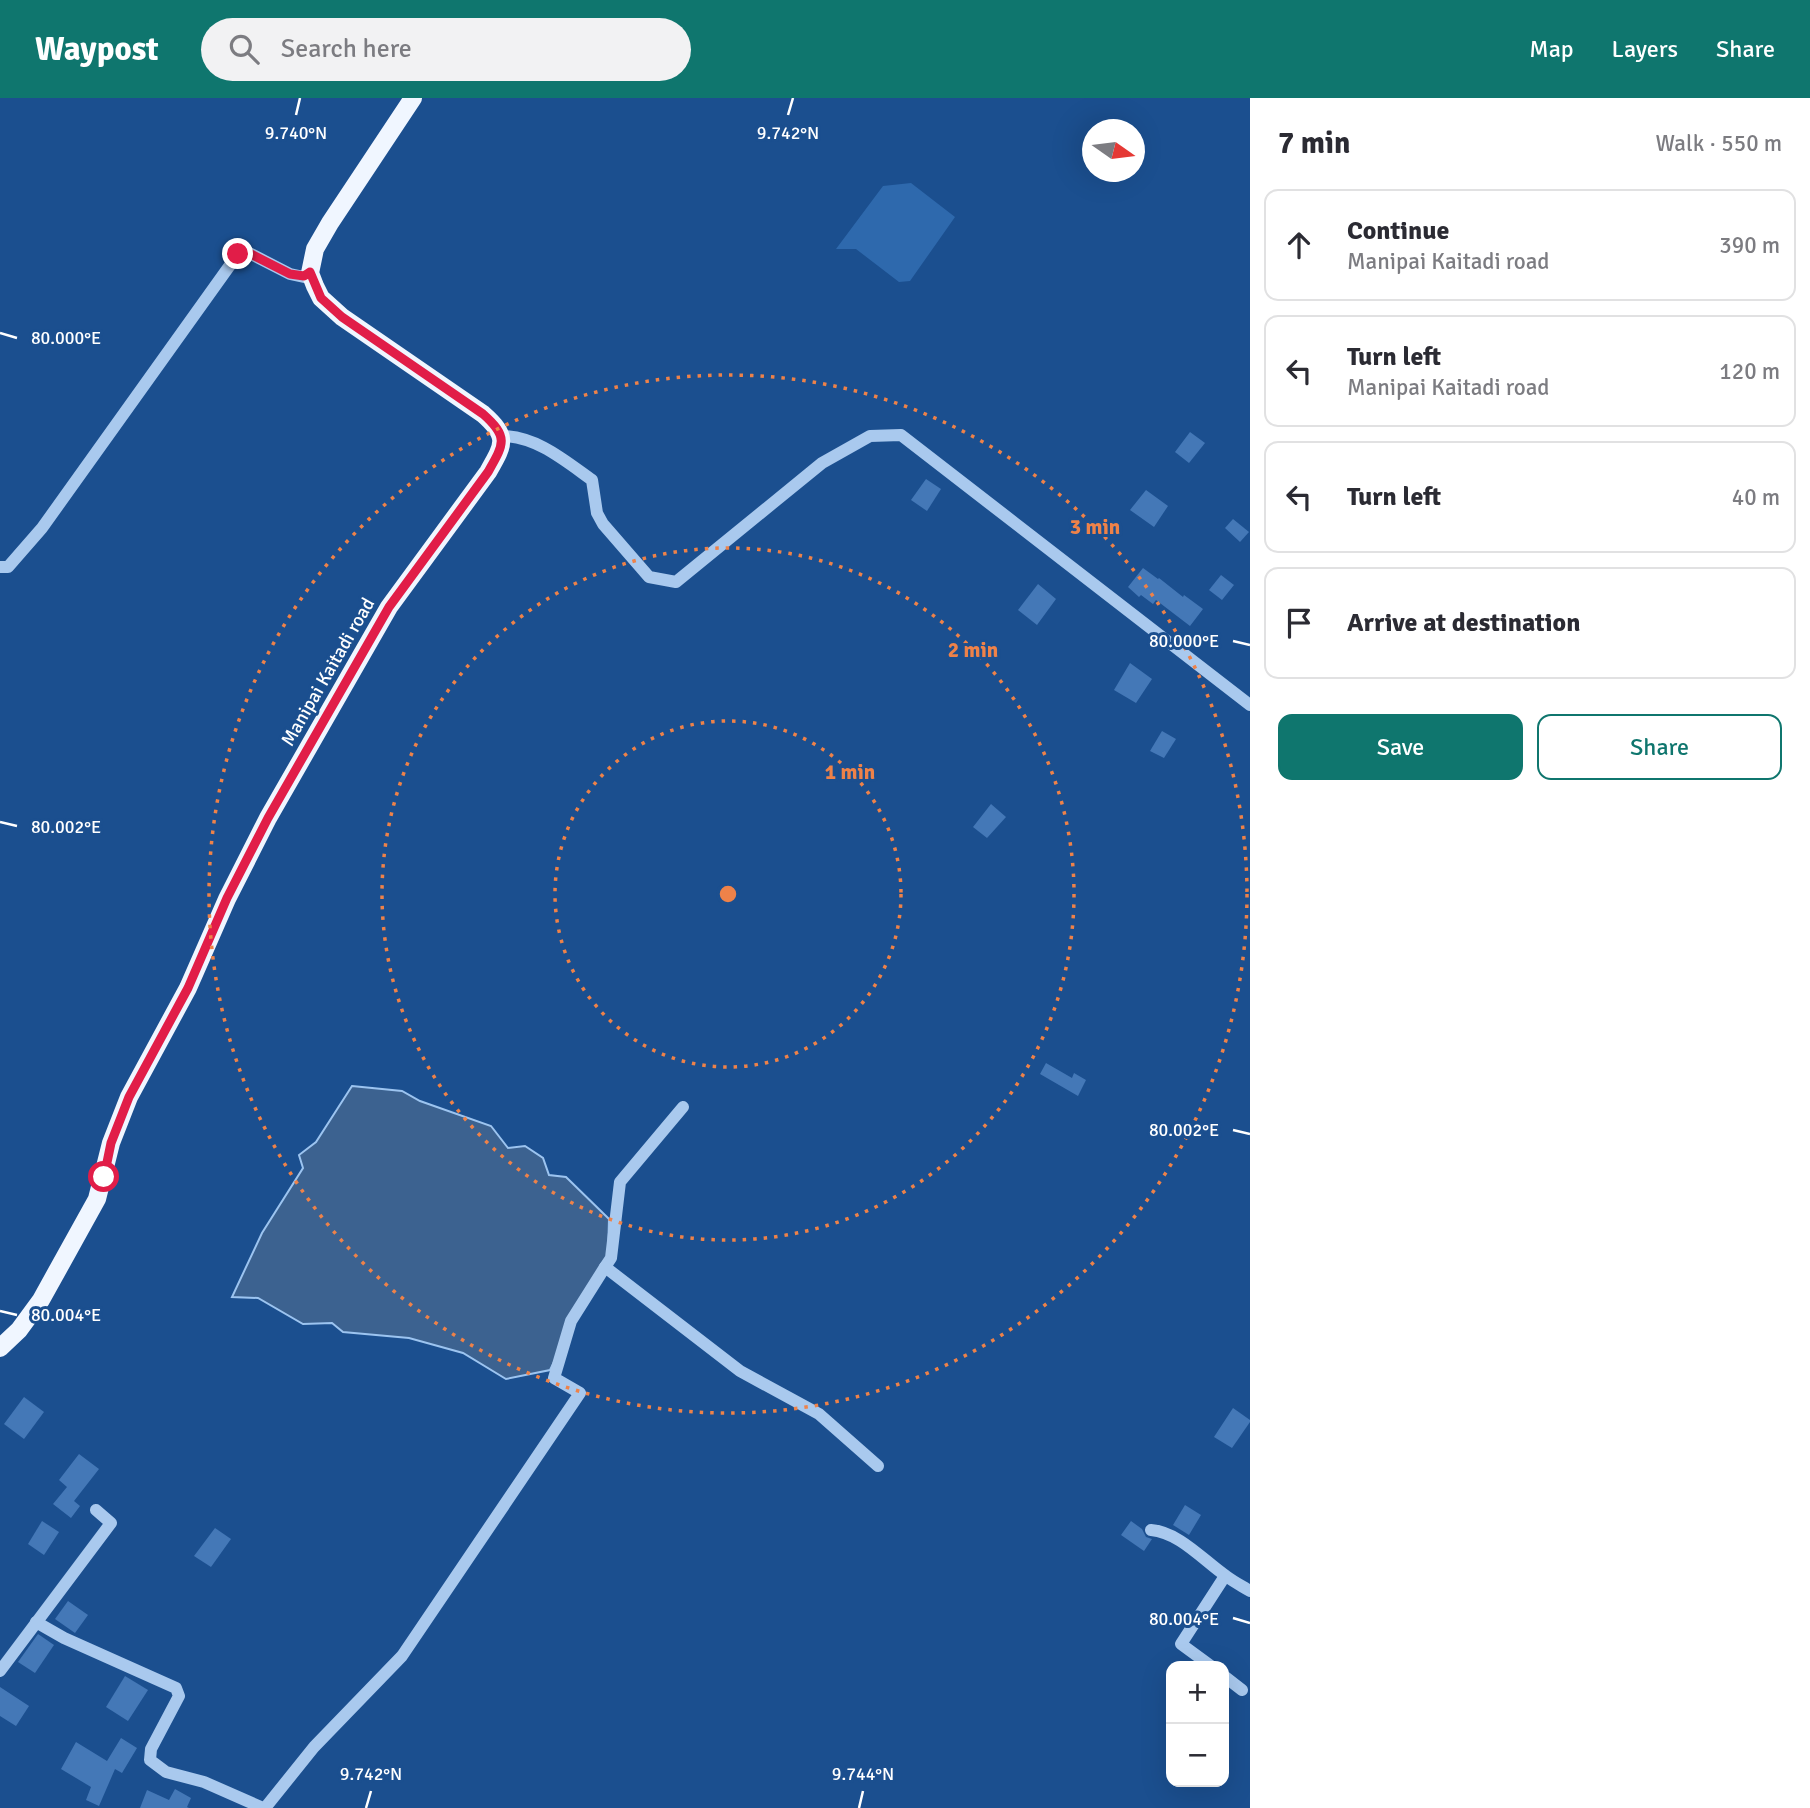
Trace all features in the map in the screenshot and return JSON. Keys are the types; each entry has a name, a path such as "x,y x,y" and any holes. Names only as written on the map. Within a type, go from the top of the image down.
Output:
{"main road":[{"path":"413,98 330,223 315,249 310,272 321,298 342,317 483,414 497,426 501,436"},
{"name":"Manipai Kaitadi road","path":"0,1348 19,1330 41,1300 97,1199 111,1143 129,1097 188,988 227,898 268,818 389,607 488,472 499,452 501,436"}],"street":[{"path":"0,566 9,567 42,528 238,254 247,252 290,274 304,276 310,272"},
{"path":"501,436 516,436 533,441 592,480 597,513 603,524 649,577 676,582 821,463 870,436 901,435 1250,705"},
{"path":"36,1622 64,1638 176,1688 179,1696 151,1749 150,1760 166,1772 204,1782 264,1808 314,1747 402,1656 580,1393 554,1378 571,1321 611,1258 620,1182 683,1107"},
{"path":"605,1267 740,1371 819,1414 878,1466"},
{"path":"0,1671 111,1523 96,1510"},
{"path":"1151,1530 1161,1531 1198,1552 1225,1576 1250,1591"},
{"path":"1204,1661 1181,1644 1225,1576"},
{"path":"1229,1680 1242,1690"}],"shaded area":[{"path":"911,183 955,217 910,281 899,282 856,249 836,249 883,186"},
{"path":"352,1086 402,1091 420,1101 491,1126 508,1148 525,1146 543,1158 549,1175 566,1177 609,1219 608,1255 550,1370 506,1379 463,1353 409,1338 343,1332 332,1323 303,1324 258,1298 232,1297 262,1233 303,1168 299,1155 316,1142"}],"building":[{"path":"1190,432 1205,443 1189,463 1175,452"},
{"path":"926,479 941,489 927,511 911,500"},
{"path":"1146,490 1168,506 1154,527 1130,510"},
{"path":"1233,519 1249,532 1240,542 1225,528"},
{"path":"1143,568 1203,609 1190,626 1156,600 1153,604 1128,587"},
{"path":"1221,575 1234,585 1222,600 1209,590"},
{"path":"1038,584 1056,599 1037,625 1018,610"},
{"path":"1130,663 1152,679 1136,703 1114,690"},
{"path":"1162,731 1176,739 1164,758 1150,751"},
{"path":"991,804 1006,817 987,838 973,827"},
{"path":"1046,1063 1072,1078 1074,1073 1086,1080 1078,1096 1040,1074"},
{"path":"24,1397 44,1412 24,1439 4,1424"},
{"path":"1233,1408 1250,1422 1232,1448 1214,1437"},
{"path":"79,1454 99,1469 74,1501 80,1506 71,1518 53,1504 67,1487 59,1480"},
{"path":"1185,1505 1201,1515 1189,1535 1173,1525"},
{"path":"42,1521 59,1532 44,1555 28,1544"},
{"path":"1131,1521 1142,1529 1146,1537 1152,1539 1144,1551 1121,1535"},
{"path":"215,1528 231,1539 211,1567 194,1556"},
{"path":"68,1601 88,1615 75,1633 55,1619"},
{"path":"38,1634 54,1645 35,1673 18,1662"},
{"path":"125,1676 148,1690 128,1721 106,1707"},
{"path":"0,1687 29,1706 16,1726 0,1716"},
{"path":"121,1738 137,1748 122,1773 115,1769 99,1806 86,1800 91,1787 61,1769 76,1742 107,1761"},
{"path":"175,1789 191,1798 187,1807 189,1808 140,1808 147,1790 169,1800"}],"route":[{"path":"104,1177 111,1143 129,1097 188,988 227,898 268,818 389,607 488,472 501,445 497,426 483,414 342,317 321,298 310,272 304,276 290,274 247,252 238,254"}]}
